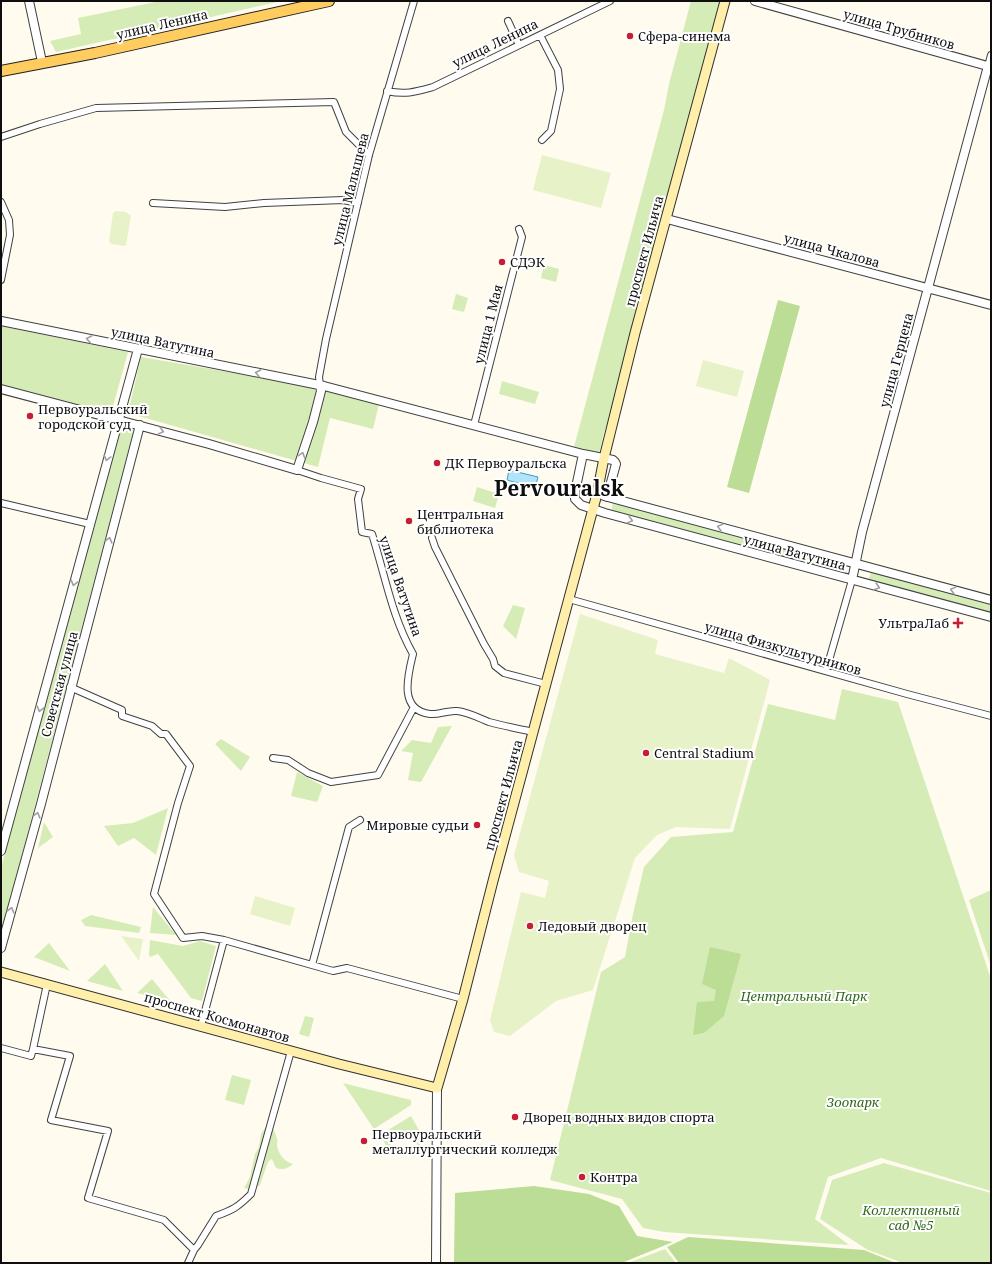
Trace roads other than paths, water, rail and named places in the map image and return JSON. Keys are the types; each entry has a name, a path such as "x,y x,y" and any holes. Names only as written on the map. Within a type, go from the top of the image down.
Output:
{"main road":[{"name":"улица Ленина","path":"1,71 42,62 53,62 329,1"},
{"name":"проспект Ильича","path":"437,1088 463,998 534,732 593,508 604,458 654,263 725,1"},
{"name":"проспект Космонавтов","path":"1,972 382,1076 437,1088"}],"street":[{"path":"29,1 42,62"},
{"name":"улица Малышева","path":"320,385 319,376 326,339 369,155 414,1"},
{"name":"улица Ленина","path":"388,92 409,94 432,87 610,1"},
{"name":"улица Трубников","path":"755,1 990,67"},
{"path":"508,22 519,45"},
{"path":"540,35 558,70 560,78 558,103 551,131 542,140"},
{"name":"улица Герцена","path":"826,671 852,580 855,563 928,288 990,67 991,55"},
{"path":"1,137 96,108 334,102 346,132 369,155"},
{"path":"153,203 225,207 264,202 343,200 358,203"},
{"path":"1,202 9,220 10,235 1,280"},
{"name":"улица Чкалова","path":"667,219 991,305"},
{"name":"улица 1 Мая","path":"474,425 522,237 519,230"},
{"name":"улица Ватутина","path":"1,321 320,385 583,454 604,458"},
{"name":"Советская улица","path":"1,851 138,348"},
{"path":"297,470 313,422 321,391 320,385"},
{"name":"улица Ватутина","path":"1,389 140,425 360,489 358,499 362,532 372,534 398,624 413,654 408,675 407,692 414,706"},
{"name":"Советская улица","path":"1,948 41,804 70,687 140,425"},
{"path":"583,454 575,492 575,499 581,505 593,508 607,497 616,464 615,462 604,458"},
{"name":"улица Ватутина","path":"596,494 991,600"},
{"path":"1,503 90,524"},
{"name":"улица Ватутина","path":"593,508 605,513 991,617"},
{"path":"432,538 435,547 493,659 495,666 504,673 546,684"},
{"name":"улица Физкультурников","path":"569,599 907,694 991,716"},
{"path":"70,687 122,710 122,716 152,726 161,734 166,734 190,766 174,816 154,894 183,938 202,936 224,940 333,971 347,968 463,998"},
{"path":"273,758 288,760 308,773 331,782 378,775 414,706 422,712 431,714 457,711 488,721 534,732"},
{"path":"312,965 349,827 360,820"},
{"path":"201,1026 224,940"},
{"path":"1,1048 31,1056 48,984"},
{"path":"33,1049 70,1056 51,1120 108,1131 88,1198 164,1220 194,1250"},
{"path":"188,1263 194,1250 216,1216 231,1211 251,1194 291,1051"},
{"name":"проспект Ильича","path":"436,1263 437,1088"}],"water":[{"path":"509,470 538,477 535,488 507,480"}],"place":[{"name":"Сфера-синема","path":"630,36"},
{"name":"СДЭК","path":"502,262"},
{"name":"Первоуральский городской суд","path":"30,416"},
{"name":"ДК Первоуральска","path":"437,463"},
{"name":"Центральная библиотека","path":"409,521"},
{"name":"УльтраЛаб","path":"958,623"},
{"name":"Central Stadium","path":"646,753"},
{"name":"Мировые судьи","path":"477,825"},
{"name":"Ледовый дворец","path":"530,926"},
{"name":"Дворец водных видов спорта","path":"515,1117"},
{"name":"Первоуральский металлургический колледж","path":"364,1141"},
{"name":"Контра","path":"582,1177"}],"district":[{"name":"Pervouralsk","path":"559,488"}],"park label":[{"name":"Центральный Парк","path":"804,996"},
{"name":"Зоопарк","path":"853,1102"},
{"name":"Коллективный сад №5","path":"911,1218"}]}
